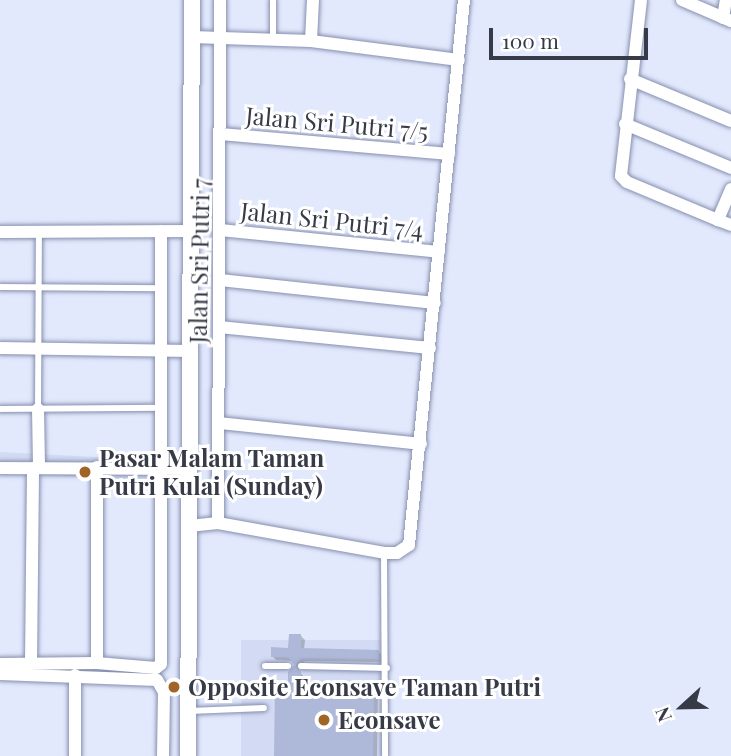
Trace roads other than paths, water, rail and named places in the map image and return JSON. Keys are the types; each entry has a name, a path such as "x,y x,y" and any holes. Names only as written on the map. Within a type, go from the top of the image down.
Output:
{"street":[{"path":"188,756 192,0"},
{"name":"Jalan Sri Putri 7","path":"218,523 220,0"},
{"path":"311,41 313,0"},
{"path":"189,526 218,523 384,553 397,553 409,545 464,0"},
{"path":"641,0 621,176 627,182 731,225"},
{"path":"690,2 727,20 726,0"},
{"path":"192,37 311,41 460,60"},
{"path":"630,79 731,121"},
{"path":"625,124 731,168"},
{"name":"Jalan Sri Putri 7/5","path":"221,134 449,154"},
{"path":"718,220 731,189"},
{"name":"Jalan Sri Putri 7/4","path":"220,230 439,252"},
{"path":"0,664 96,663 156,668 161,664 161,231"},
{"path":"0,232 189,231"},
{"path":"220,280 435,303"},
{"path":"219,327 430,348"},
{"path":"0,348 190,351"},
{"path":"31,664 38,409"},
{"path":"219,424 421,444"},
{"path":"96,663 97,467"},
{"path":"0,468 190,470"},
{"path":"0,674 149,677 162,685 163,756"},
{"path":"75,676 75,756"}],"lane":[{"path":"273,0 273,39"},
{"path":"38,409 39,233"},
{"path":"0,287 162,288"},
{"path":"0,409 163,408"},
{"path":"384,553 387,668 385,756"},
{"path":"265,666 288,666"},
{"path":"301,666 387,668"},
{"path":"188,711 264,708"}],"place":[{"name":"Pasar Malam Taman Putri Kulai (Sunday)","path":"85,472"},
{"name":"Opposite Econsave Taman Putri","path":"174,687"},
{"name":"Econsave","path":"324,720"}]}
